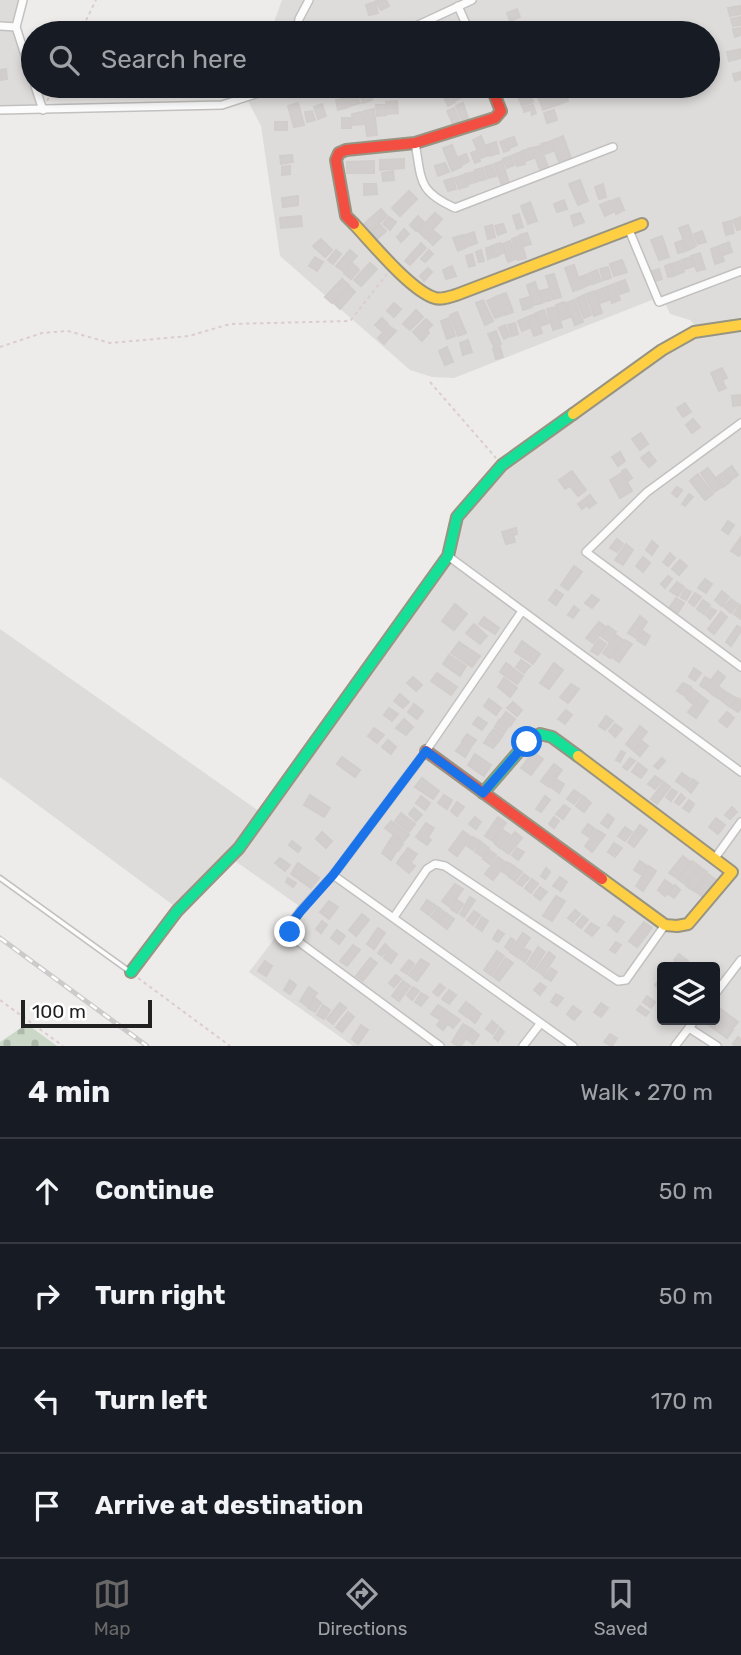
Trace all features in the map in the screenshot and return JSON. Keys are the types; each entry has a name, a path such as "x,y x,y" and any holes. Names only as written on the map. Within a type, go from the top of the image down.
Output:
{"street":[{"path":"21,43 16,27 23,0"},
{"path":"299,21 309,0"},
{"path":"426,21 472,0"},
{"path":"458,6 465,21"},
{"path":"0,26 16,27"},
{"path":"39,98 43,110"},
{"path":"0,110 222,106 245,98"},
{"path":"495,98 500,111 495,118 415,143 346,150 339,153 336,160 346,216 393,266 423,293 438,299 456,295 642,224"},
{"path":"415,143 423,185 436,200 454,208 613,147"},
{"path":"629,230 659,302 741,271"},
{"path":"131,972 177,911 239,848 447,556 457,517 502,465 662,350 694,331 741,326"},
{"path":"741,423 647,492 586,552 741,667"},
{"path":"447,556 741,772"},
{"path":"440,1046 295,939 290,932 290,925 333,875 426,751 522,611"},
{"path":"426,751 483,793 665,925 688,924 737,874 552,737 540,734 527,742 483,793"},
{"path":"715,858 741,822"},
{"path":"394,917 427,869 435,864 445,866 622,982 665,925"},
{"path":"333,875 573,1046"},
{"path":"720,987 741,960"},
{"path":"523,1046 540,1024"},
{"path":"676,1046 692,1025"},
{"path":"690,1028 717,1046"}],"lane":[{"path":"0,878 131,972"}],"path":[{"path":"86,21 96,0"},
{"path":"43,110 49,98"},
{"path":"0,347 43,333 68,331 110,343 189,336 230,324 350,321 393,266"},
{"path":"430,382 502,465"},
{"path":"131,972 230,1046"},
{"path":"0,1000 63,1046"}],"shaded area":[{"path":"0,0 20,0 13,25 21,51 21,98 36,98 38,106 0,106"},
{"path":"282,0 741,0 741,1046 353,1046 249,972 284,926 293,925 305,910 228,856 177,908 0,777 0,629 266,816 455,553 461,519 504,471 667,353 703,334 690,320 670,314 662,296 454,378 432,377 410,370 280,256 261,126 248,101 249,98 720,98 720,21 274,21"}],"green space":[{"path":"27,1024 57,1046 0,1046 0,1042"}],"building":[{"path":"386,0 389,6 381,10 376,1"},
{"path":"375,2 378,13 369,15 366,5"},
{"path":"740,6 741,14 730,16 728,8"},
{"path":"517,9 520,17 510,21 507,13"},
{"path":"741,17 741,25 733,26 731,19"},
{"path":"741,28 741,35 735,37 733,29"},
{"path":"741,49 741,58 729,61 727,52"},
{"path":"6,69 7,79 0,80 0,70"},
{"path":"741,72 741,79 735,81 733,74"},
{"path":"346,98 348,107 338,110 336,100"},
{"path":"347,98 358,98 360,103 350,106"},
{"path":"361,98 371,98 372,100 363,103"},
{"path":"444,98 453,98 455,102 448,106"},
{"path":"531,98 533,102 522,106 519,99"},
{"path":"567,98 568,101 543,110 540,101"},
{"path":"397,101 398,113 388,114 386,102"},
{"path":"298,103 304,125 294,127 288,106"},
{"path":"463,103 468,118 462,120 456,106"},
{"path":"322,104 326,116 318,119 314,107"},
{"path":"376,105 385,105 386,115 377,116"},
{"path":"533,105 536,113 532,115 531,110 524,112 523,108"},
{"path":"454,108 460,121 453,124 447,111"},
{"path":"374,109 377,135 367,136 364,111"},
{"path":"554,110 557,120 547,123 544,113"},
{"path":"312,111 315,120 307,122 305,112"},
{"path":"362,112 364,124 353,125 352,114"},
{"path":"342,118 351,118 351,128 342,128"},
{"path":"275,122 287,122 287,130 275,130"},
{"path":"481,136 489,155 481,158 473,140"},
{"path":"563,136 571,158 559,162 551,141"},
{"path":"514,137 517,145 510,148 507,139"},
{"path":"505,140 509,150 504,152 500,142"},
{"path":"496,142 499,153 490,156 487,145"},
{"path":"549,142 553,151 545,154 541,144"},
{"path":"452,145 461,167 452,171 443,148"},
{"path":"540,146 548,167 540,170 532,148"},
{"path":"530,148 534,158 526,161 522,151"},
{"path":"476,151 480,161 475,163 471,153"},
{"path":"521,152 525,164 517,166 513,155"},
{"path":"466,154 469,161 462,165 459,157"},
{"path":"292,155 293,162 281,164 280,156"},
{"path":"511,156 514,165 507,168 503,159"},
{"path":"404,159 404,168 380,170 380,160"},
{"path":"374,161 374,173 347,173 347,162"},
{"path":"502,161 509,183 502,185 494,164"},
{"path":"445,163 449,172 438,176 435,166"},
{"path":"492,165 496,176 488,178 485,167"},
{"path":"290,166 290,174 282,175 282,167"},
{"path":"483,168 486,179 478,181 475,170"},
{"path":"393,171 394,180 383,181 382,173"},
{"path":"474,172 476,182 468,184 465,174"},
{"path":"463,175 468,186 459,189 455,178"},
{"path":"453,178 456,189 448,191 444,181"},
{"path":"580,180 588,201 578,205 569,184"},
{"path":"364,184 376,184 377,194 364,195"},
{"path":"603,184 606,197 599,199 595,187"},
{"path":"409,191 417,199 400,216 392,208"},
{"path":"298,196 298,205 283,207 282,198"},
{"path":"619,198 624,210 616,214 611,201"},
{"path":"564,200 567,209 557,212 554,204"},
{"path":"609,201 613,212 605,216 600,205"},
{"path":"530,202 537,221 528,224 521,206"},
{"path":"381,209 387,216 371,231 364,224"},
{"path":"435,213 442,219 425,238 418,231"},
{"path":"580,213 584,222 574,226 571,216"},
{"path":"519,214 523,227 517,229 513,216"},
{"path":"301,216 302,226 281,228 280,218"},
{"path":"418,216 424,222 416,231 410,225"},
{"path":"389,217 396,222 390,230 383,224"},
{"path":"741,217 741,229 737,230 733,220"},
{"path":"731,221 734,233 726,235 723,223"},
{"path":"503,224 506,232 498,235 495,226"},
{"path":"380,225 386,231 375,241 369,235"},
{"path":"492,225 495,237 488,239 485,227"},
{"path":"688,225 696,246 688,250 679,228"},
{"path":"404,229 409,234 401,242 397,237"},
{"path":"434,231 441,237 433,245 426,238"},
{"path":"702,231 706,242 698,244 694,234"},
{"path":"474,232 477,243 469,246 465,235"},
{"path":"527,233 531,244 524,246 520,235"},
{"path":"463,235 467,247 458,251 453,238"},
{"path":"519,236 526,258 518,260 512,239"},
{"path":"662,236 669,257 659,260 651,240"},
{"path":"321,239 332,250 325,257 313,246"},
{"path":"683,240 686,251 678,253 675,243"},
{"path":"510,241 516,259 508,262 502,244"},
{"path":"729,242 732,252 724,255 721,245"},
{"path":"421,243 426,248 410,265 405,261"},
{"path":"500,243 503,253 495,257 491,246"},
{"path":"719,246 724,261 715,264 711,249"},
{"path":"491,247 493,257 488,259 486,248"},
{"path":"336,250 341,254 333,264 328,260"},
{"path":"350,250 357,256 343,271 336,266"},
{"path":"429,250 433,254 425,262 421,259"},
{"path":"481,250 484,261 479,262 476,252"},
{"path":"700,253 705,269 697,271 691,256"},
{"path":"472,254 475,265 469,267 466,256"},
{"path":"315,257 323,262 317,271 309,266"},
{"path":"691,257 694,266 685,269 682,260"},
{"path":"622,260 627,272 614,276 610,264"},
{"path":"680,261 684,272 675,275 671,264"},
{"path":"352,263 359,270 351,279 344,273"},
{"path":"370,263 377,269 361,286 354,280"},
{"path":"670,264 674,276 668,277 665,266"},
{"path":"574,265 582,288 573,291 565,268"},
{"path":"452,266 456,276 446,279 443,270"},
{"path":"608,267 611,278 603,280 600,269"},
{"path":"428,268 432,272 424,281 420,276"},
{"path":"659,269 662,279 652,282 649,272"},
{"path":"597,270 601,281 593,284 590,273"},
{"path":"554,274 561,297 553,299 546,276"},
{"path":"588,274 591,284 584,287 580,277"},
{"path":"342,279 349,285 332,303 325,297"},
{"path":"625,280 629,291 620,294 616,283"},
{"path":"535,282 542,303 533,305 527,285"},
{"path":"614,284 620,300 612,303 606,287"},
{"path":"349,286 355,292 340,309 334,303"},
{"path":"604,288 609,300 600,303 596,291"},
{"path":"548,289 551,300 543,302 540,291"},
{"path":"595,291 602,313 594,316 586,294"},
{"path":"506,293 513,312 505,315 497,296"},
{"path":"584,295 591,315 584,318 576,299"},
{"path":"495,297 503,315 495,318 487,301"},
{"path":"529,297 532,307 523,310 520,300"},
{"path":"483,300 493,321 485,325 476,303"},
{"path":"574,300 583,322 575,325 566,303"},
{"path":"564,302 570,317 562,320 556,305"},
{"path":"394,303 401,309 394,317 387,311"},
{"path":"556,307 562,327 553,330 547,309"},
{"path":"416,310 423,317 410,330 403,324"},
{"path":"544,310 549,323 541,326 536,313"},
{"path":"457,312 466,333 458,336 450,315"},
{"path":"535,314 542,333 534,336 527,317"},
{"path":"382,318 388,324 382,331 375,325"},
{"path":"449,318 455,336 447,339 441,321"},
{"path":"525,318 529,328 522,331 518,321"},
{"path":"426,319 432,325 422,341 413,332"},
{"path":"515,323 518,334 512,336 508,325"},
{"path":"505,325 510,336 504,339 499,328"},
{"path":"389,326 396,331 384,344 378,338"},
{"path":"496,331 501,344 494,347 488,334"},
{"path":"468,340 472,352 463,355 460,343"},
{"path":"447,347 453,362 445,365 439,351"},
{"path":"500,347 503,357 496,359 493,349"},
{"path":"722,368 727,378 722,380 726,388 719,391 711,373"},
{"path":"741,395 741,405 733,406 732,396"},
{"path":"685,403 691,412 683,417 677,408"},
{"path":"693,419 700,427 692,433 686,425"},
{"path":"641,433 648,444 640,450 632,439"},
{"path":"620,452 625,461 618,466 612,457"},
{"path":"649,452 656,461 649,467 641,458"},
{"path":"732,466 738,475 731,480 725,471"},
{"path":"708,468 722,487 714,492 701,473"},
{"path":"626,469 632,478 628,481 622,471"},
{"path":"572,471 586,490 578,496 570,486 565,489 559,480"},
{"path":"724,472 730,482 723,487 717,477"},
{"path":"622,473 632,491 620,498 610,480"},
{"path":"698,474 713,494 705,500 690,481"},
{"path":"677,487 682,490 677,497 672,493"},
{"path":"689,494 693,497 685,506 682,504"},
{"path":"590,495 596,503 582,509 578,504"},
{"path":"728,521 734,525 728,534 722,530"},
{"path":"516,528 517,534 513,535 515,542 506,544 502,532"},
{"path":"741,537 741,553 739,556 731,551"},
{"path":"617,539 623,544 617,552 610,548"},
{"path":"652,541 658,546 652,555 646,550"},
{"path":"626,544 633,550 623,565 615,560"},
{"path":"670,553 675,558 668,566 663,562"},
{"path":"643,557 650,563 643,572 636,566"},
{"path":"680,560 687,566 679,575 672,569"},
{"path":"574,566 582,572 568,590 561,585"},
{"path":"668,576 672,579 665,588 661,584"},
{"path":"705,579 712,584 706,593 698,588"},
{"path":"677,582 684,587 678,596 670,591"},
{"path":"685,589 691,592 686,600 681,597"},
{"path":"556,590 563,595 556,605 549,600"},
{"path":"722,591 729,597 722,606 715,600"},
{"path":"695,593 701,597 694,606 689,602"},
{"path":"592,595 599,600 592,608 585,603"},
{"path":"676,598 684,603 675,617 667,611"},
{"path":"731,599 738,604 731,613 724,607"},
{"path":"703,600 710,605 704,614 697,609"},
{"path":"455,604 467,614 454,630 442,621"},
{"path":"574,606 579,610 573,618 568,615"},
{"path":"741,606 741,619 734,614"},
{"path":"711,608 716,611 710,619 706,615"},
{"path":"721,612 727,617 714,634 708,629"},
{"path":"640,616 647,622 636,638 628,633"},
{"path":"484,617 499,628 495,634 479,624"},
{"path":"599,622 606,627 593,643 586,638"},
{"path":"474,624 487,636 480,644 466,633"},
{"path":"608,626 616,632 609,642 601,636"},
{"path":"737,626 741,631 731,646 726,642"},
{"path":"643,631 650,636 645,645 637,640"},
{"path":"616,635 623,640 610,658 603,653"},
{"path":"599,639 606,644 598,655 591,651"},
{"path":"625,640 632,644 619,662 612,657"},
{"path":"522,641 540,654 533,664 515,652"},
{"path":"459,642 480,656 472,667 451,653"},
{"path":"449,655 466,666 460,676 443,664"},
{"path":"521,660 530,666 524,673 516,667"},
{"path":"506,663 523,676 517,684 500,672"},
{"path":"554,663 563,670 549,689 540,683"},
{"path":"694,668 701,673 695,681 689,677"},
{"path":"718,671 725,677 712,694 705,688"},
{"path":"437,673 457,687 451,695 431,681"},
{"path":"413,677 422,685 416,691 407,683"},
{"path":"705,677 710,680 704,688 700,685"},
{"path":"504,678 517,688 510,697 498,687"},
{"path":"683,683 691,687 685,696 677,691"},
{"path":"571,684 579,689 568,703 560,697"},
{"path":"719,687 727,693 721,700 713,695"},
{"path":"692,689 700,695 693,704 686,698"},
{"path":"728,693 736,698 730,707 722,701"},
{"path":"400,694 409,702 403,708 394,701"},
{"path":"701,696 708,701 696,718 688,712"},
{"path":"738,698 741,700 741,708 738,712 731,707"},
{"path":"489,699 501,708 496,715 484,706"},
{"path":"513,702 522,710 517,716 507,708"},
{"path":"414,704 423,711 417,719 408,712"},
{"path":"389,708 398,714 392,721 384,715"},
{"path":"566,710 572,715 565,724 558,719"},
{"path":"506,712 515,719 510,726 501,719"},
{"path":"727,712 734,718 727,727 719,721"},
{"path":"606,716 613,721 605,730 599,726"},
{"path":"478,717 487,723 482,730 473,724"},
{"path":"404,719 413,727 406,735 396,728"},
{"path":"499,720 508,727 504,733 495,727"},
{"path":"615,724 622,729 615,737 609,731"},
{"path":"640,726 647,732 633,750 626,744"},
{"path":"374,728 384,735 377,743 368,736"},
{"path":"494,729 503,735 498,742 489,735"},
{"path":"467,734 476,740 470,748 462,741"},
{"path":"488,737 497,743 493,748 484,743"},
{"path":"388,740 396,747 391,754 382,747"},
{"path":"642,741 648,746 640,756 634,751"},
{"path":"462,743 470,749 465,757 456,751"},
{"path":"621,751 625,753 620,762 616,760"},
{"path":"533,752 543,759 531,775 521,768"},
{"path":"475,754 491,765 484,776 468,765"},
{"path":"342,757 360,770 355,777 337,764"},
{"path":"630,758 635,761 627,770 623,767"},
{"path":"662,758 665,761 658,769 654,766"},
{"path":"638,763 647,770 641,778 632,772"},
{"path":"554,764 562,770 549,787 541,781"},
{"path":"682,773 690,779 684,787 676,781"},
{"path":"655,776 662,781 655,789 648,784"},
{"path":"422,778 439,791 433,799 415,787"},
{"path":"556,779 564,784 559,793 551,787"},
{"path":"693,779 698,783 691,793 686,788"},
{"path":"664,782 670,787 657,804 651,799"},
{"path":"672,789 677,792 671,801 666,797"},
{"path":"574,790 581,795 574,804 567,799"},
{"path":"681,794 685,798 679,805 675,802"},
{"path":"310,795 330,808 324,817 304,805"},
{"path":"444,795 452,800 447,809 438,803"},
{"path":"421,796 430,803 425,810 416,803"},
{"path":"545,796 550,800 541,812 536,809"},
{"path":"583,796 591,803 584,812 576,806"},
{"path":"689,800 694,804 689,812 683,808"},
{"path":"457,802 464,807 457,816 451,811"},
{"path":"564,805 570,809 563,819 556,814"},
{"path":"732,807 737,812 730,819 725,815"},
{"path":"414,808 422,815 416,821 409,814"},
{"path":"401,813 415,824 409,832 395,821"},
{"path":"608,814 614,819 608,828 601,823"},
{"path":"475,817 481,822 476,829 469,824"},
{"path":"498,817 506,823 493,841 485,836"},
{"path":"554,817 559,821 554,828 549,824"},
{"path":"716,818 725,825 718,834 709,827"},
{"path":"391,821 409,835 403,842 385,828"},
{"path":"426,823 434,828 428,837 431,840 427,845 416,837"},
{"path":"588,824 595,829 589,837 582,832"},
{"path":"640,825 647,830 634,847 628,842"},
{"path":"625,827 632,832 625,841 618,836"},
{"path":"503,830 510,835 500,848 494,843"},
{"path":"597,830 605,835 592,852 585,846"},
{"path":"463,831 471,837 457,856 449,850"},
{"path":"322,832 332,841 326,848 316,839"},
{"path":"515,832 522,838 509,854 502,849"},
{"path":"393,836 403,844 398,851 388,843"},
{"path":"473,837 480,841 473,850 467,846"},
{"path":"292,841 301,848 298,852 289,845"},
{"path":"481,842 489,848 483,857 475,852"},
{"path":"614,843 622,848 615,857 608,852"},
{"path":"387,845 396,852 391,860 382,853"},
{"path":"408,848 417,854 412,861 403,855"},
{"path":"517,848 524,852 518,860 512,855"},
{"path":"489,850 496,855 490,864 483,859"},
{"path":"402,856 415,866 409,873 397,863"},
{"path":"683,856 690,862 677,878 669,873"},
{"path":"498,857 506,863 493,880 485,874"},
{"path":"280,858 290,865 285,871 275,863"},
{"path":"640,861 647,866 642,875 634,870"},
{"path":"692,861 699,866 685,884 678,879"},
{"path":"507,862 514,866 508,875 501,871"},
{"path":"298,863 319,878 311,888 291,874"},
{"path":"649,866 656,871 643,891 636,886"},
{"path":"515,867 522,872 515,881 508,876"},
{"path":"700,867 707,872 694,891 686,886"},
{"path":"546,868 550,872 545,879 541,876"},
{"path":"524,874 529,878 522,886 517,883"},
{"path":"708,874 716,880 703,897 695,891"},
{"path":"560,877 567,882 561,891 553,886"},
{"path":"288,878 296,883 293,887 286,882"},
{"path":"532,879 538,884 531,893 525,888"},
{"path":"665,880 673,886 665,896 658,890"},
{"path":"455,884 463,889 450,907 442,901"},
{"path":"675,885 680,890 674,898 668,894"},
{"path":"540,887 547,892 540,900 534,895"},
{"path":"556,896 565,901 552,921 543,916"},
{"path":"470,897 475,900 464,917 460,914"},
{"path":"427,900 436,906 429,915 421,909"},
{"path":"457,900 463,904 457,913 451,909"},
{"path":"329,901 338,907 329,919 320,912"},
{"path":"438,907 445,913 438,922 431,917"},
{"path":"575,910 580,914 573,922 568,918"},
{"path":"474,911 480,915 473,925 467,920"},
{"path":"446,913 454,919 447,929 439,923"},
{"path":"362,914 369,920 356,936 349,930"},
{"path":"583,916 588,920 581,928 576,924"},
{"path":"614,916 619,919 613,928 608,925"},
{"path":"482,917 488,921 482,931 476,927"},
{"path":"620,919 624,922 617,932 613,929"},
{"path":"322,921 327,925 321,933 316,929"},
{"path":"644,922 652,928 637,947 629,941"},
{"path":"591,923 599,928 592,936 585,931"},
{"path":"378,928 385,933 374,949 367,944"},
{"path":"337,930 345,936 339,944 331,938"},
{"path":"498,930 504,934 498,942 493,939"},
{"path":"523,933 530,938 517,957 510,952"},
{"path":"511,938 515,941 509,950 505,947"},
{"path":"616,942 621,945 615,953 610,950"},
{"path":"385,944 389,948 382,956 378,953"},
{"path":"353,945 360,950 347,966 340,961"},
{"path":"538,947 545,952 534,969 527,964"},
{"path":"390,949 397,954 391,963 384,958"},
{"path":"525,949 531,952 525,962 519,958"},
{"path":"497,951 504,956 491,975 484,970"},
{"path":"549,952 555,957 543,975 536,970"},
{"path":"679,954 688,961 677,962 674,960"},
{"path":"370,958 377,963 363,981 356,976"},
{"path":"506,958 513,963 499,981 493,976"},
{"path":"421,959 429,964 417,981 409,975"},
{"path":"409,960 414,964 407,974 401,970"},
{"path":"265,961 272,966 266,976 258,971"},
{"path":"551,968 557,972 551,981 544,977"},
{"path":"396,975 401,979 394,987 389,983"},
{"path":"290,980 296,985 290,994 284,990"},
{"path":"403,981 410,986 399,1001 392,996"},
{"path":"540,983 546,987 540,995 534,990"},
{"path":"440,984 445,988 438,996 433,992"},
{"path":"309,987 317,993 308,1007 300,1001"},
{"path":"413,987 419,991 412,1000 407,995"},
{"path":"449,990 456,995 449,1004 442,999"},
{"path":"421,993 428,997 421,1006 415,1002"},
{"path":"556,994 563,998 557,1006 551,1002"},
{"path":"647,996 655,1002 651,1008 643,1002"},
{"path":"315,998 321,1003 315,1012 308,1008"},
{"path":"466,1002 474,1008 467,1017 459,1011"},
{"path":"340,1003 346,1008 333,1024 327,1019"},
{"path":"601,1003 608,1008 601,1017 594,1012"},
{"path":"323,1005 330,1010 324,1019 317,1015"},
{"path":"438,1005 446,1010 439,1019 431,1014"},
{"path":"573,1006 581,1012 574,1020 567,1014"},
{"path":"640,1006 649,1012 646,1016 637,1010"},
{"path":"720,1008 738,1022 733,1028 720,1019"},
{"path":"475,1009 481,1014 475,1023 469,1018"},
{"path":"447,1011 454,1016 443,1030 437,1025"},
{"path":"348,1012 354,1017 342,1032 336,1027"},
{"path":"456,1017 460,1020 453,1028 449,1025"},
{"path":"492,1021 498,1026 493,1034 486,1029"},
{"path":"720,1021 733,1030 727,1038 709,1025 720,1025"},
{"path":"463,1024 472,1029 461,1046 458,1046 452,1042"},
{"path":"361,1025 368,1030 358,1044 352,1039"},
{"path":"500,1028 504,1032 498,1041 494,1038"},
{"path":"473,1030 479,1035 473,1044 467,1039"},
{"path":"610,1034 617,1038 612,1046 604,1042"},
{"path":"738,1037 741,1039 741,1046 733,1044"}],"railway":[{"path":"0,938 147,1046"}],"traffic: fast":[{"path":"131,972 177,911 239,848 448,556 457,517 502,465 573,414"},
{"path":"483,793 527,742 540,734 552,737 578,756"}],"traffic: slow":[{"path":"354,224 404,277 425,294 440,299 642,224"},
{"path":"573,414 662,350 694,332 741,325"},
{"path":"578,756 732,872 688,924 677,926 665,925 602,879"}],"traffic: jam":[{"path":"354,224 346,216 336,160 339,153 415,143 495,118 501,111 496,98"},
{"path":"426,751 602,879"}],"route":[{"path":"290,932 290,925 333,875 426,751 483,793 527,742"}]}
